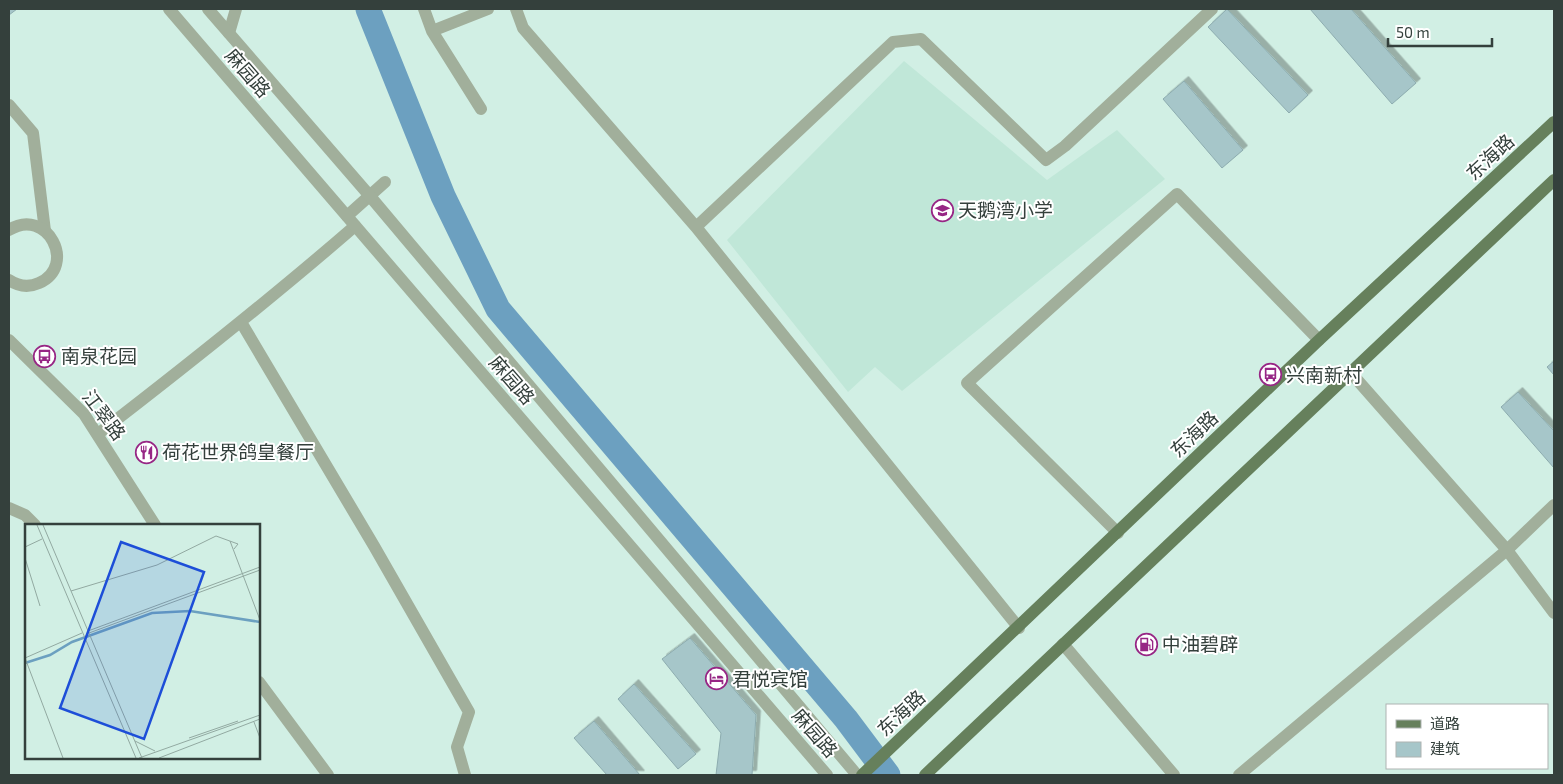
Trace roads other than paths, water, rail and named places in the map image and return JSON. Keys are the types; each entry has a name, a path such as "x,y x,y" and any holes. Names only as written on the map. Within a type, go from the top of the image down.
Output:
{"main road":[{"name":"东海路","path":"862,775 1019,628 1319,340 1554,122"},
{"path":"925,775 1352,374 1554,180"}],"street":[{"name":"麻园路","path":"169,9 827,775"},
{"name":"麻园路","path":"208,9 369,195 857,775"},
{"path":"229,33 236,9"},
{"path":"424,9 432,31 481,109"},
{"path":"432,31 488,9"},
{"path":"516,9 523,28 696,227 1019,628"},
{"path":"696,227 892,42 921,39 1046,160 1065,146 1212,9"},
{"path":"9,104 33,133 46,231 56,247 55,266 51,275 35,285 25,286 9,280"},
{"path":"98,434 241,322 351,221 369,195 384,182"},
{"path":"1118,533 967,383 1177,194 1319,340"},
{"path":"9,230 26,224 46,231"},
{"path":"241,322 374,546 469,712 457,747 465,775"},
{"name":"江翠路","path":"9,340 84,414 154,524"},
{"path":"1352,374 1507,550 1554,613"},
{"path":"1239,775 1507,550 1554,506"},
{"path":"9,508 25,515 34,524"},
{"path":"1063,644 1174,775"},
{"path":"260,683 328,775"}],"waterway":[{"path":"368,9 443,196 498,309 846,719 888,775"}],"place":[{"name":"天鹅湾小学","path":"942,210"},
{"name":"南泉花园","path":"45,356"},
{"name":"兴南新村","path":"1270,375"},
{"name":"荷花世界鸽皇餐厅","path":"146,452"},
{"name":"中油碧辟","path":"1146,644"},
{"name":"君悦宾馆","path":"716,679"}]}
